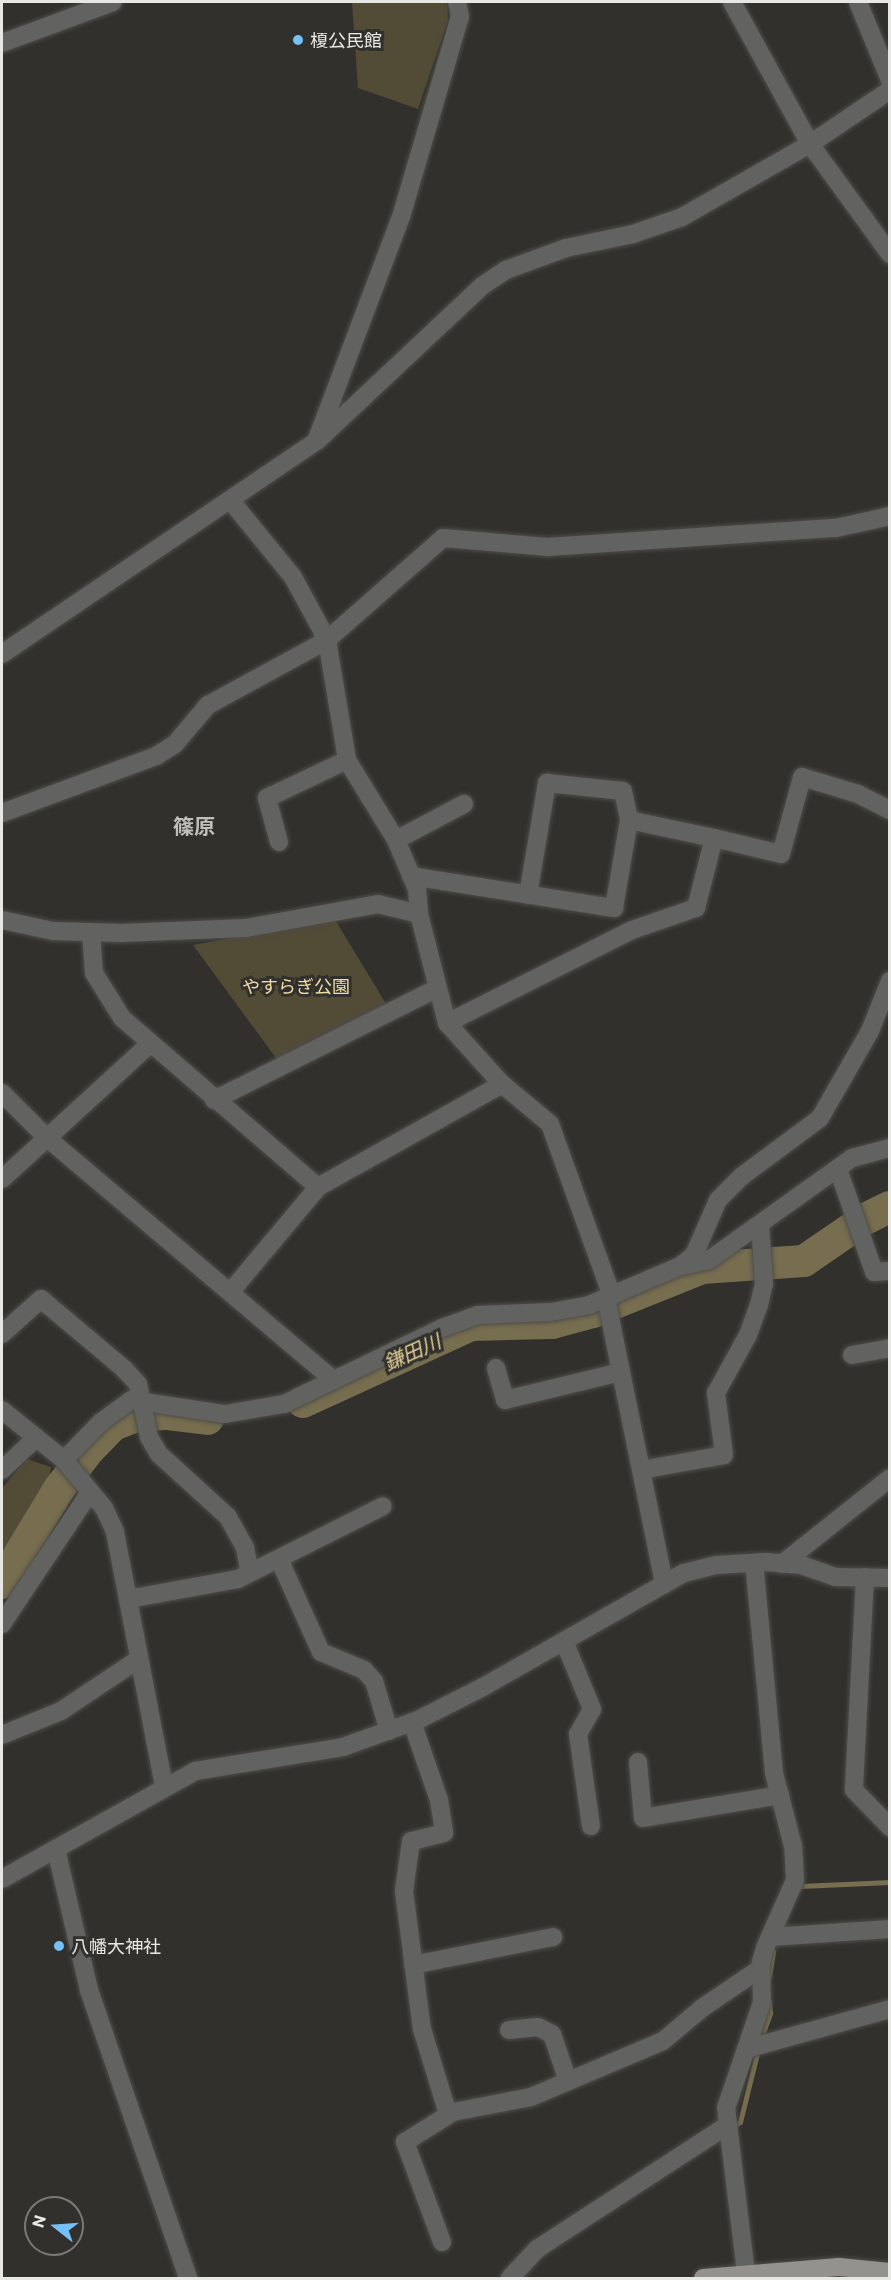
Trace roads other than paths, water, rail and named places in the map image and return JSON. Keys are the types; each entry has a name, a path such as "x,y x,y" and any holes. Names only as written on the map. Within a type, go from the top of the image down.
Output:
{"main road":[{"path":"703,2278 839,2267 890,2272"}],"street":[{"path":"2,43 113,2"},
{"path":"317,441 401,217 459,16 457,2"},
{"path":"732,2 810,144 890,254"},
{"path":"858,2 890,80"},
{"path":"2,654 317,441 354,409 465,301 506,270 566,248 633,234 681,217 810,144 890,90"},
{"path":"231,501 293,577 327,640 347,760 396,840 411,876 436,989 447,1023 502,1084 550,1124 609,1297 621,1372 664,1584"},
{"path":"2,813 156,756 175,744 208,705 327,640 443,538 547,547 836,528 890,516"},
{"path":"279,842 267,798 347,760"},
{"path":"629,820 781,854 802,777 858,794 890,810"},
{"path":"411,876 528,895 614,908 629,820 623,791 547,783 528,895"},
{"path":"396,840 464,804"},
{"path":"447,1023 632,930 696,908 714,838"},
{"path":"2,920 53,931 91,932 246,928 378,904 419,914"},
{"path":"91,932 94,973 104,994 149,1045 318,1187"},
{"path":"680,1266 694,1255 718,1200 742,1176 820,1118 870,1031 890,981"},
{"path":"214,1100 436,989"},
{"path":"2,1179 149,1045"},
{"path":"232,1290 318,1187 502,1084"},
{"path":"2,1093 46,1137 232,1290 334,1380"},
{"path":"64,1460 101,1422 131,1400 225,1414 284,1404 478,1315 551,1312 609,1297 680,1266 709,1260 852,1158 890,1148"},
{"path":"838,1169 874,1272 890,1271"},
{"path":"641,1470 724,1455 716,1393 748,1335 759,1305 764,1284 760,1224"},
{"path":"2,1334 41,1299 124,1369 138,1384 149,1437 159,1454 228,1517 245,1548 250,1573"},
{"path":"852,1355 890,1348"},
{"path":"496,1368 505,1400 621,1372"},
{"path":"2,1410 64,1460 104,1508 115,1532 164,1786"},
{"path":"2,1470 36,1438"},
{"path":"782,1564 890,1478"},
{"path":"2,1624 90,1492"},
{"path":"128,1599 191,1590 250,1573 383,1506"},
{"path":"279,1558 321,1652 364,1670 374,1681 389,1731"},
{"path":"736,2275 726,2108 762,2002 761,1968 770,1937 795,1880 793,1846 780,1795 765,1703 754,1563"},
{"path":"2,1879 164,1786 195,1771 343,1747 412,1722 564,1641 684,1573 717,1565 754,1563 801,1565 835,1577 890,1578"},
{"path":"866,1577 854,1790 890,1827"},
{"path":"564,1641 592,1709 578,1734 591,1826"},
{"path":"2,1735 61,1711 139,1659"},
{"path":"412,1722 438,1800 444,1833 411,1841 404,1891 422,2029 448,2114"},
{"path":"638,1762 643,1818 780,1795"},
{"path":"56,1849 89,1990 188,2278"},
{"path":"770,1937 890,1929"},
{"path":"414,1965 553,1937"},
{"path":"442,2242 405,2142 448,2114 531,2097 663,2041 702,2008 761,1968"},
{"path":"746,2049 890,2009"},
{"path":"509,2030 538,2027 552,2034 568,2081"},
{"path":"510,2278 537,2248 728,2125"}],"waterway":[{"name":"鎌田川","path":"303,1402 471,1325 552,1323 593,1312 702,1268 804,1261 865,1219 890,1207"},
{"name":"鎌田川","path":"2,1583 59,1489 88,1451 113,1425 136,1416 168,1414 208,1419"},
{"path":"798,1889 800,1886 890,1882"},
{"path":"769,1977 773,1951"},
{"path":"760,2041 770,2013 769,2001"},
{"path":"731,2127 740,2122 758,2050"}],"place":[{"name":"榎公民館","path":"298,40"},
{"name":"八幡大神社","path":"59,1946"}],"district":[{"name":"篠原","path":"194,826"}],"park label":[{"name":"やすらぎ公園","path":"296,986"}]}
